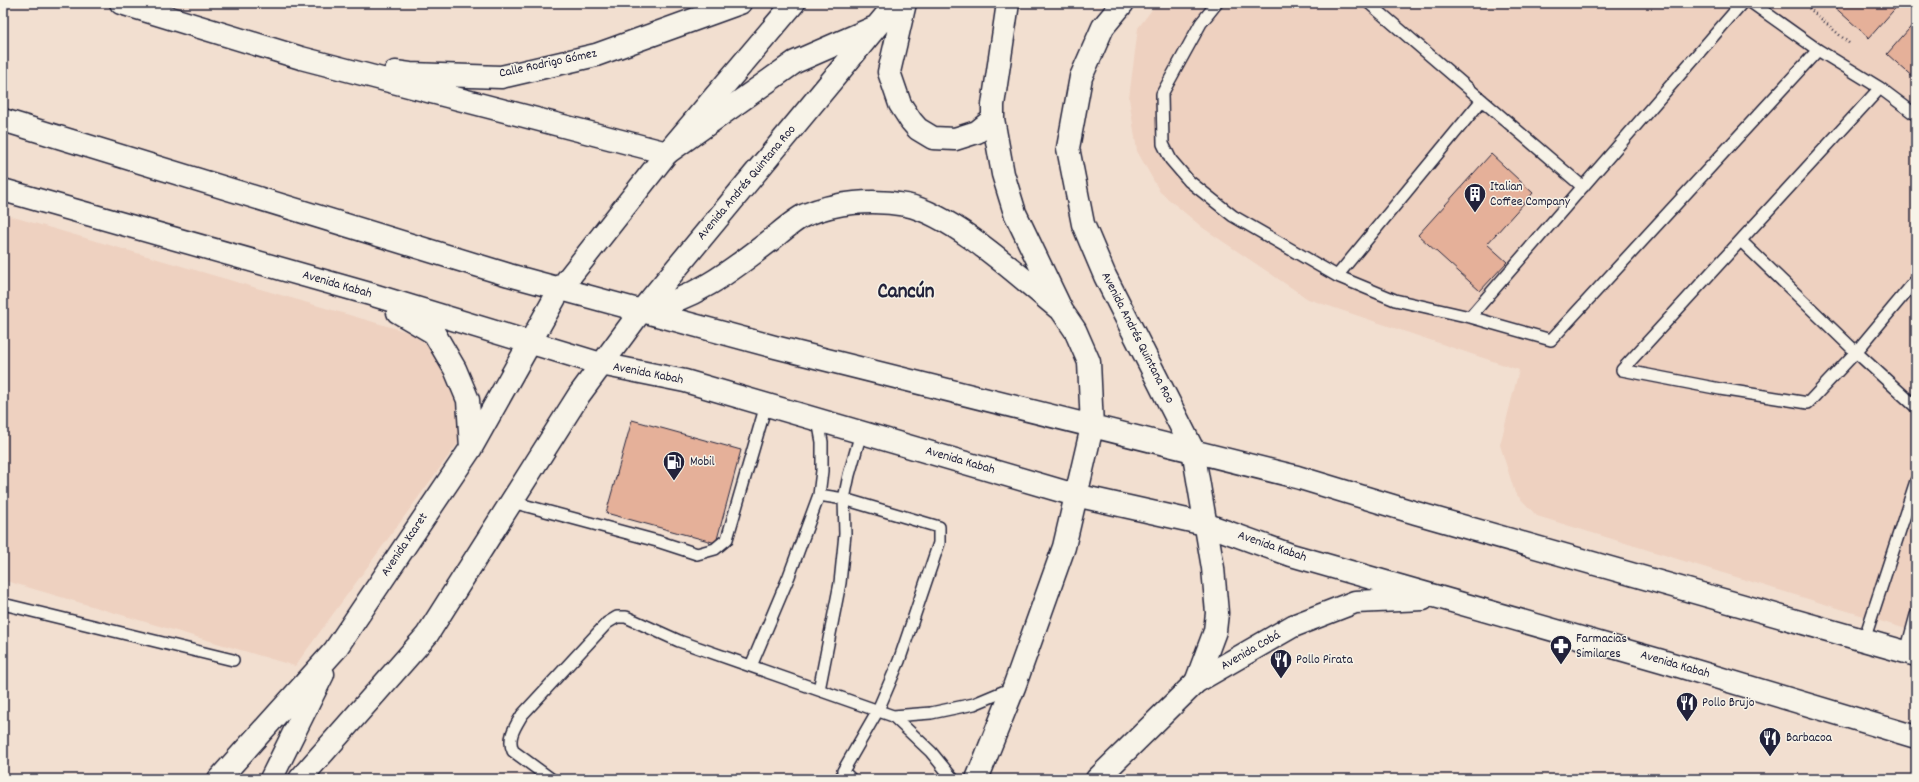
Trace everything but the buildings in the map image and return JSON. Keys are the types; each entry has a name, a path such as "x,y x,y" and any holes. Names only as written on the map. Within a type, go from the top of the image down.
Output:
{"main road":[{"name":"Calle Rodrigo Gómez","path":"121,3 301,58 667,153"},
{"name":"Calle Rodrigo Gómez","path":"301,58 410,74 501,77 596,55 740,3"},
{"path":"560,288 667,153 794,3"},
{"name":"Avenida Andrés Quintana Roo","path":"601,364 641,311 896,3"},
{"path":"905,3 889,72 900,104 911,120 918,129 933,138 955,139 977,132 993,119"},
{"path":"976,779 1014,687 1064,547 1092,427 1089,362 1075,330 1062,311 1015,213 1002,174 992,105 1008,3"},
{"name":"Avenida Andrés Quintana Roo","path":"1123,3 1103,27 1081,77 1068,148 1083,224 1105,276 1193,450 1213,568 1217,613 1215,631 1196,682"},
{"path":"667,153 795,62 877,26"},
{"path":"3,120 509,275 775,348 1092,427 1193,450 1297,477 1424,516 1911,654"},
{"name":"Avenida Kabah","path":"3,190 370,294 601,364 685,381 1075,495 1205,524 1291,555 1662,661 1916,737"},
{"path":"641,311 663,307 694,293 729,273 804,216 840,205 871,202 907,206 942,220 982,246 1062,311"},
{"name":"Avenida Xcaret","path":"219,779 335,650 471,448 560,288"},
{"path":"370,294 434,333 455,369 468,400 471,448"},
{"path":"300,779 427,635 579,395 601,364"},
{"name":"Avenida Cobá","path":"1097,779 1196,682 1293,626 1355,602 1441,598"},
{"path":"271,779 335,650"}],"lane":[{"path":"1217,3 1201,23 1162,94 1163,144 1172,160 1189,181 1233,216 1337,276 1395,300 1470,317 1551,340 1818,50"},
{"path":"1369,3 1583,186"},
{"path":"1470,317 1742,3"},
{"path":"1752,3 1818,50 1880,88 1916,115"},
{"path":"1880,88 1622,370 1720,389 1808,402 1856,352 1916,280"},
{"path":"1337,276 1482,100"},
{"path":"1741,241 1856,352 1916,407"},
{"path":"512,502 657,541 697,554 715,549 726,539 766,404"},
{"path":"750,666 789,576 819,495 822,471 822,442 818,420"},
{"path":"819,690 840,583 845,534 844,499 861,433"},
{"path":"1864,640 1916,481"},
{"path":"819,495 844,499 939,527 939,543 899,661 878,710 843,771 851,779"},
{"path":"3,604 233,660"},
{"path":"1911,654 1916,615"},
{"path":"551,779 513,751 510,745 513,731 522,716 607,623 617,617 626,617 679,641 893,716 931,752 953,779"},
{"path":"893,716 931,713 974,704 1014,687"}],"shaded area":[{"path":"1157,3 1916,3 1916,632 1537,516 1515,493 1500,445 1519,370 1308,299 1203,228 1160,192 1137,151 1129,98 1138,28"},
{"path":"3,214 411,333 432,349 459,395 458,443 295,666 3,580"}],"place":[{"name":"Italian Coffee Company","path":"1475,214"},
{"name":"Mobil","path":"674,482"},
{"name":"Farmacias Similares","path":"1561,666"},
{"name":"Pollo Pirata","path":"1281,680"},
{"name":"Pollo Brujo","path":"1687,722"},
{"name":"Barbacoa","path":"1770,758"}],"district":[{"name":"Cancún","path":"906,293"}]}
